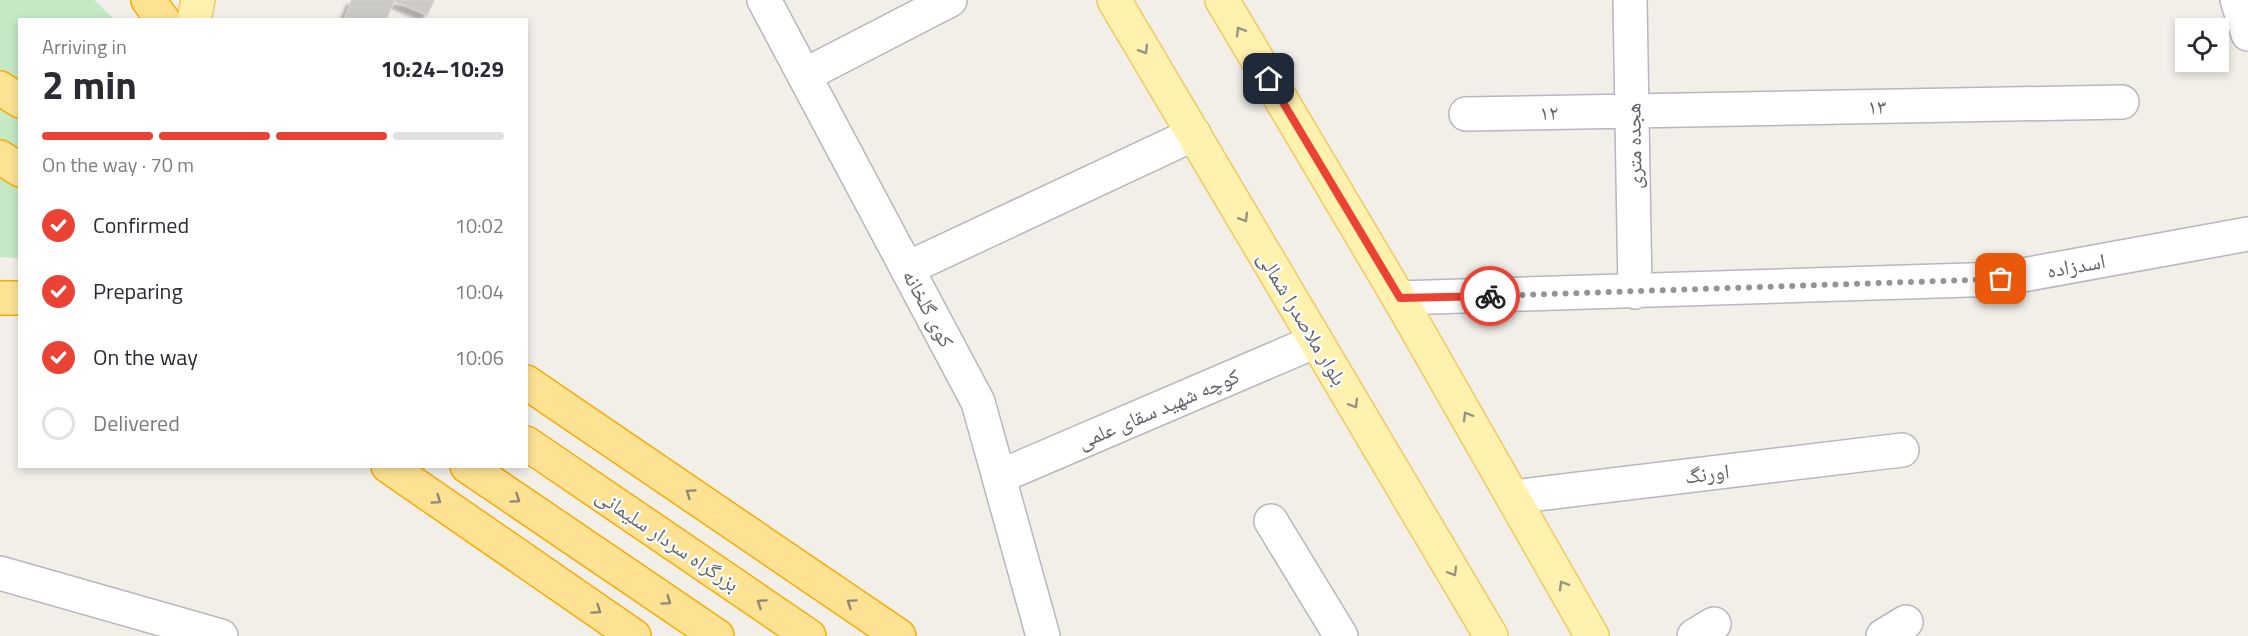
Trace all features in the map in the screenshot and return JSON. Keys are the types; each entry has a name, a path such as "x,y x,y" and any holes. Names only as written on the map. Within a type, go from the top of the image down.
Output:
{"highway":[{"path":"148,0 162,18"},
{"path":"0,88 18,100"},
{"path":"0,157 18,169"},
{"path":"528,383 899,636"},
{"name":"بزرگراه سردار سلیمانی","path":"528,444 809,636"},
{"path":"391,468 634,636"},
{"path":"470,468 717,636"}],"main road":[{"path":"194,18 198,0"},
{"name":"بلوار ملاصدرا شمالی","path":"1114,0 1491,636"},
{"path":"1222,0 1400,298 1592,636"}],"street":[{"name":"کوی گلخانه","path":"765,0 978,402 1001,476 1043,636"},
{"path":"805,75 950,0"},
{"name":"هجده متری","path":"1630,0 1635,292"},
{"path":"2237,0 2248,34"},
{"name":"۱۳","path":"1632,110 2122,102"},
{"name":"۱۲","path":"1466,114 1632,110"},
{"path":"908,268 1194,134"},
{"name":"اسدزاده","path":"1400,298 2001,279 2248,234"},
{"name":"کوچه شهید سقای علمی","path":"1001,476 1316,341"},
{"name":"اورنگ","path":"1513,496 1902,450"},
{"path":"1271,521 1341,636"},
{"path":"0,573 221,636"}],"green space":[{"path":"0,0 94,0 113,18 18,18 18,258 0,257"}],"building":[{"path":"352,0 434,0 427,15 394,1 387,18 345,18"}],"way so far":[{"path":"1490,296 2001,279"}],"route":[{"path":"1269,79 1400,298 1490,296"}]}
